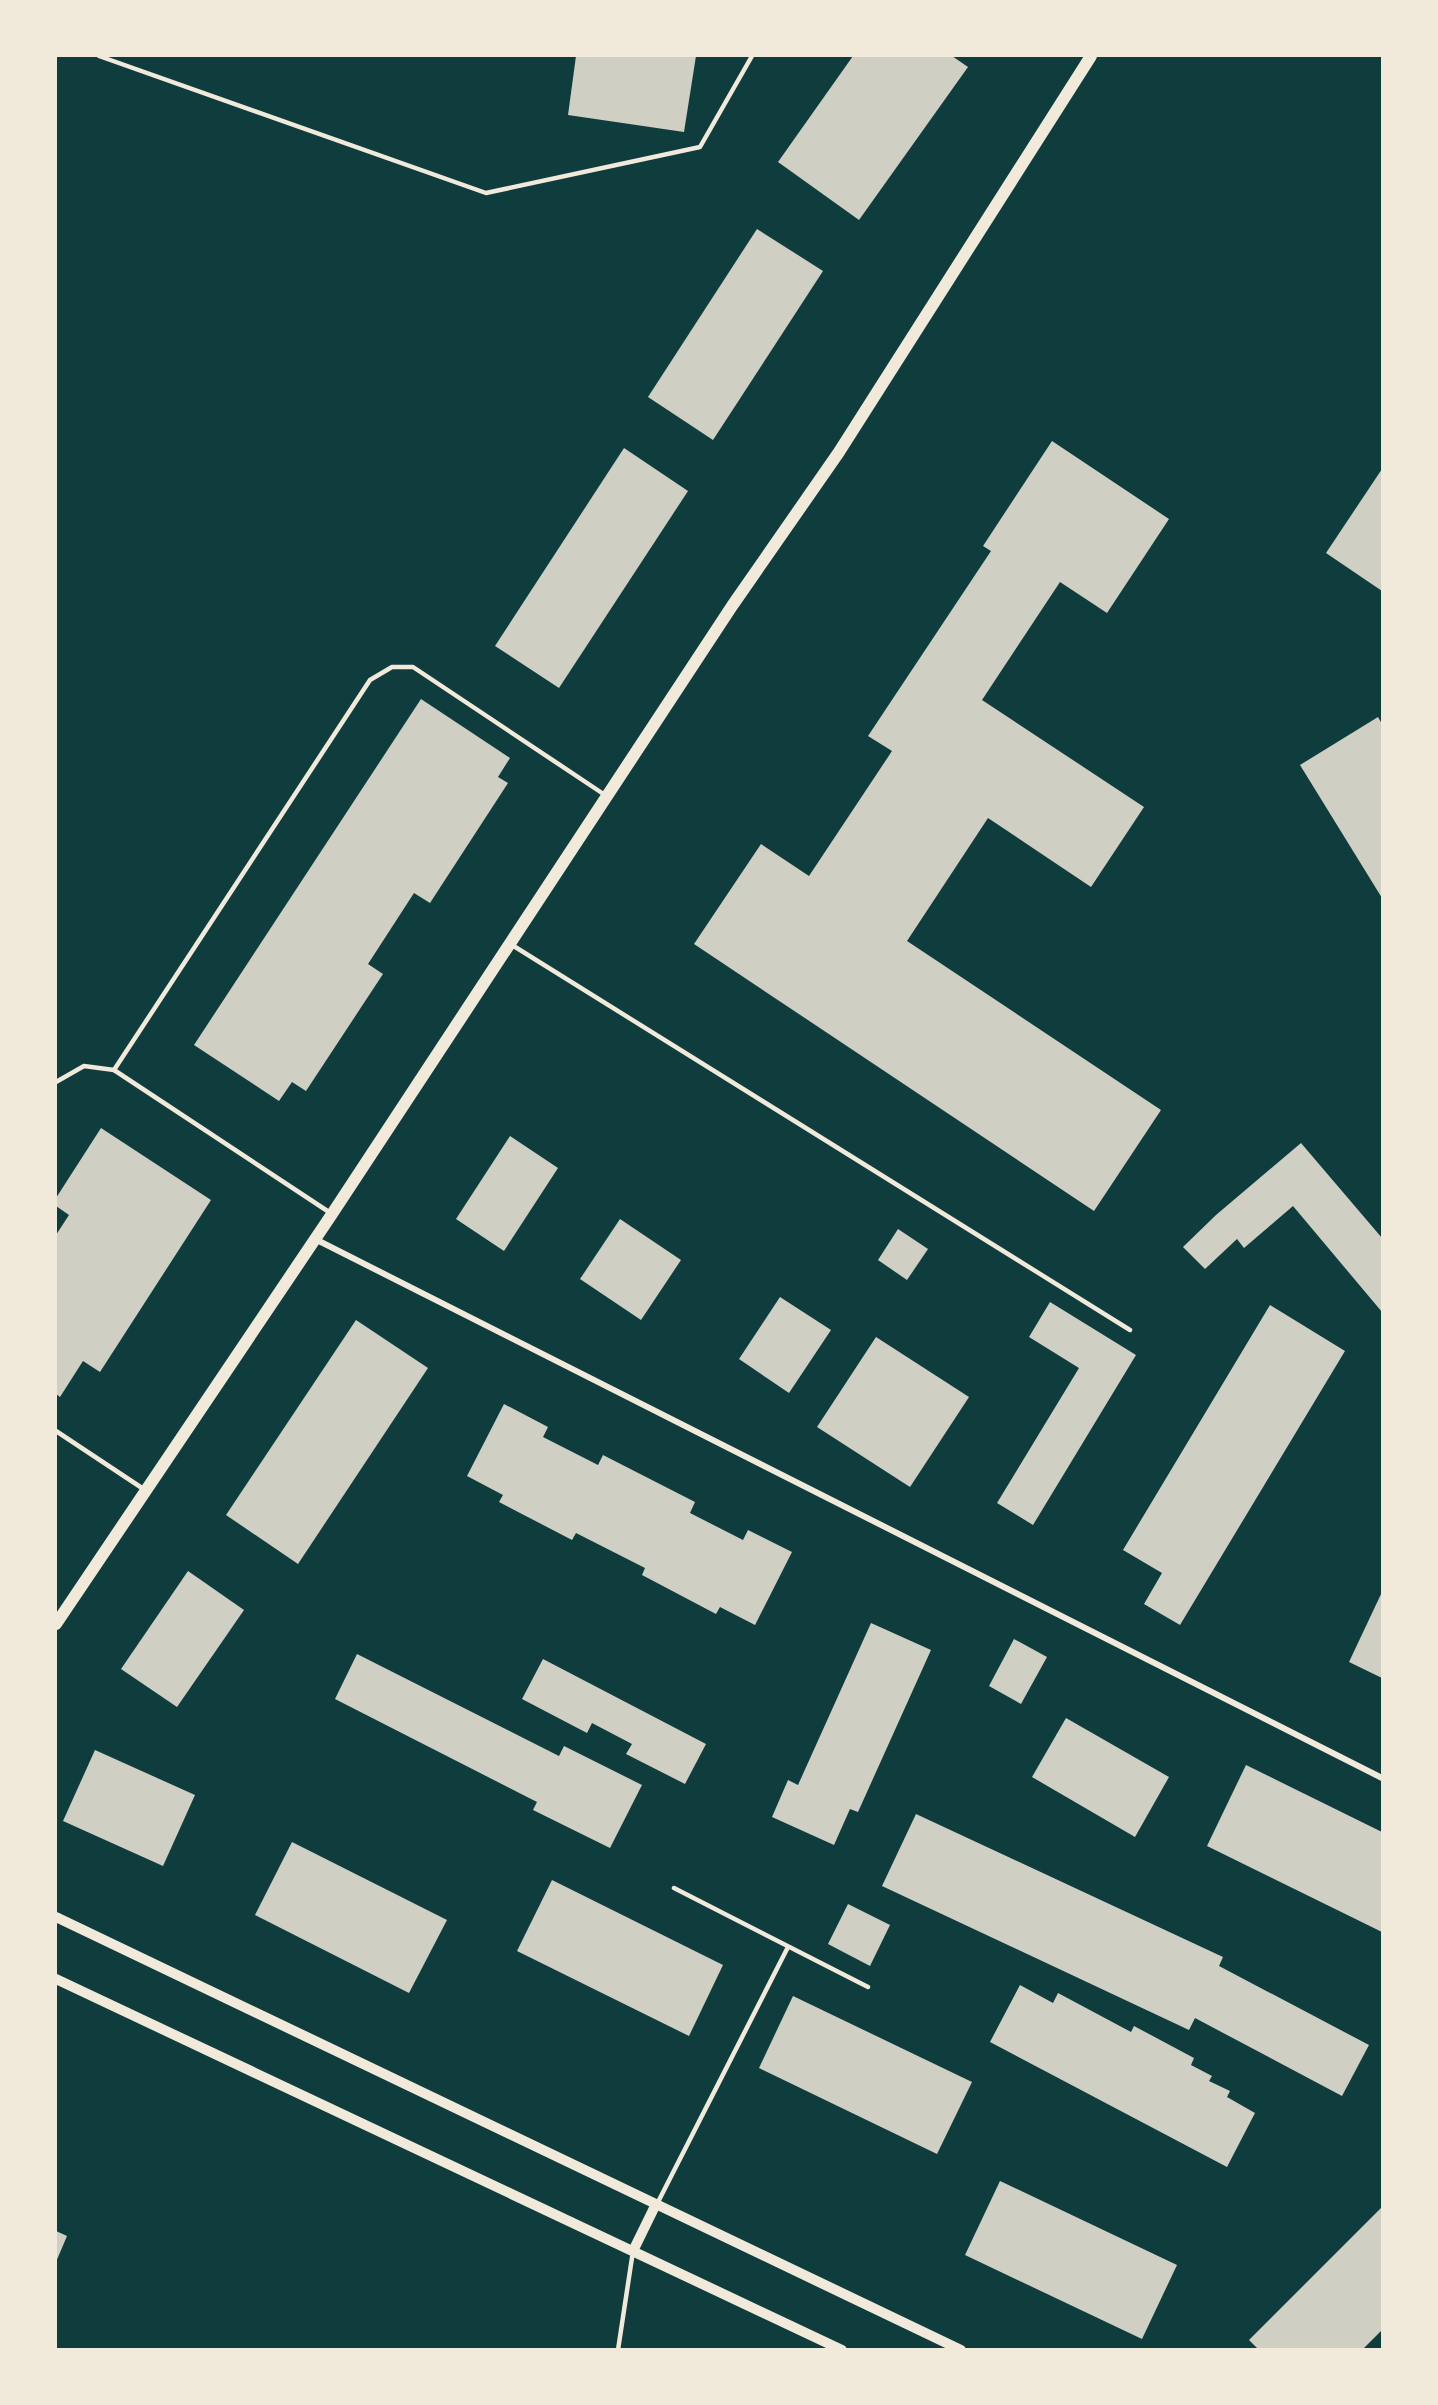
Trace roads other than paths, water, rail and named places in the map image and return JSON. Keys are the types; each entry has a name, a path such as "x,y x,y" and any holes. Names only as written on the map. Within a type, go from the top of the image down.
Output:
{"main road":[{"path":"56,1624 332,1214 732,606 838,452 1091,56"}],"street":[{"path":"315,1239 1383,1778"},
{"path":"56,1917 961,2349"},
{"path":"56,1979 842,2349"},
{"path":"633,2251 656,2204"}],"lane":[{"path":"99,56 486,193 700,147 752,56"},
{"path":"114,1070 370,680 392,667 413,667 607,796"},
{"path":"510,943 1130,1329"},
{"path":"56,1082 84,1066 114,1070 332,1214"},
{"path":"56,1431 146,1490"},
{"path":"674,1888 868,1988"},
{"path":"656,2204 789,1947"},
{"path":"618,2349 633,2251"}]}
